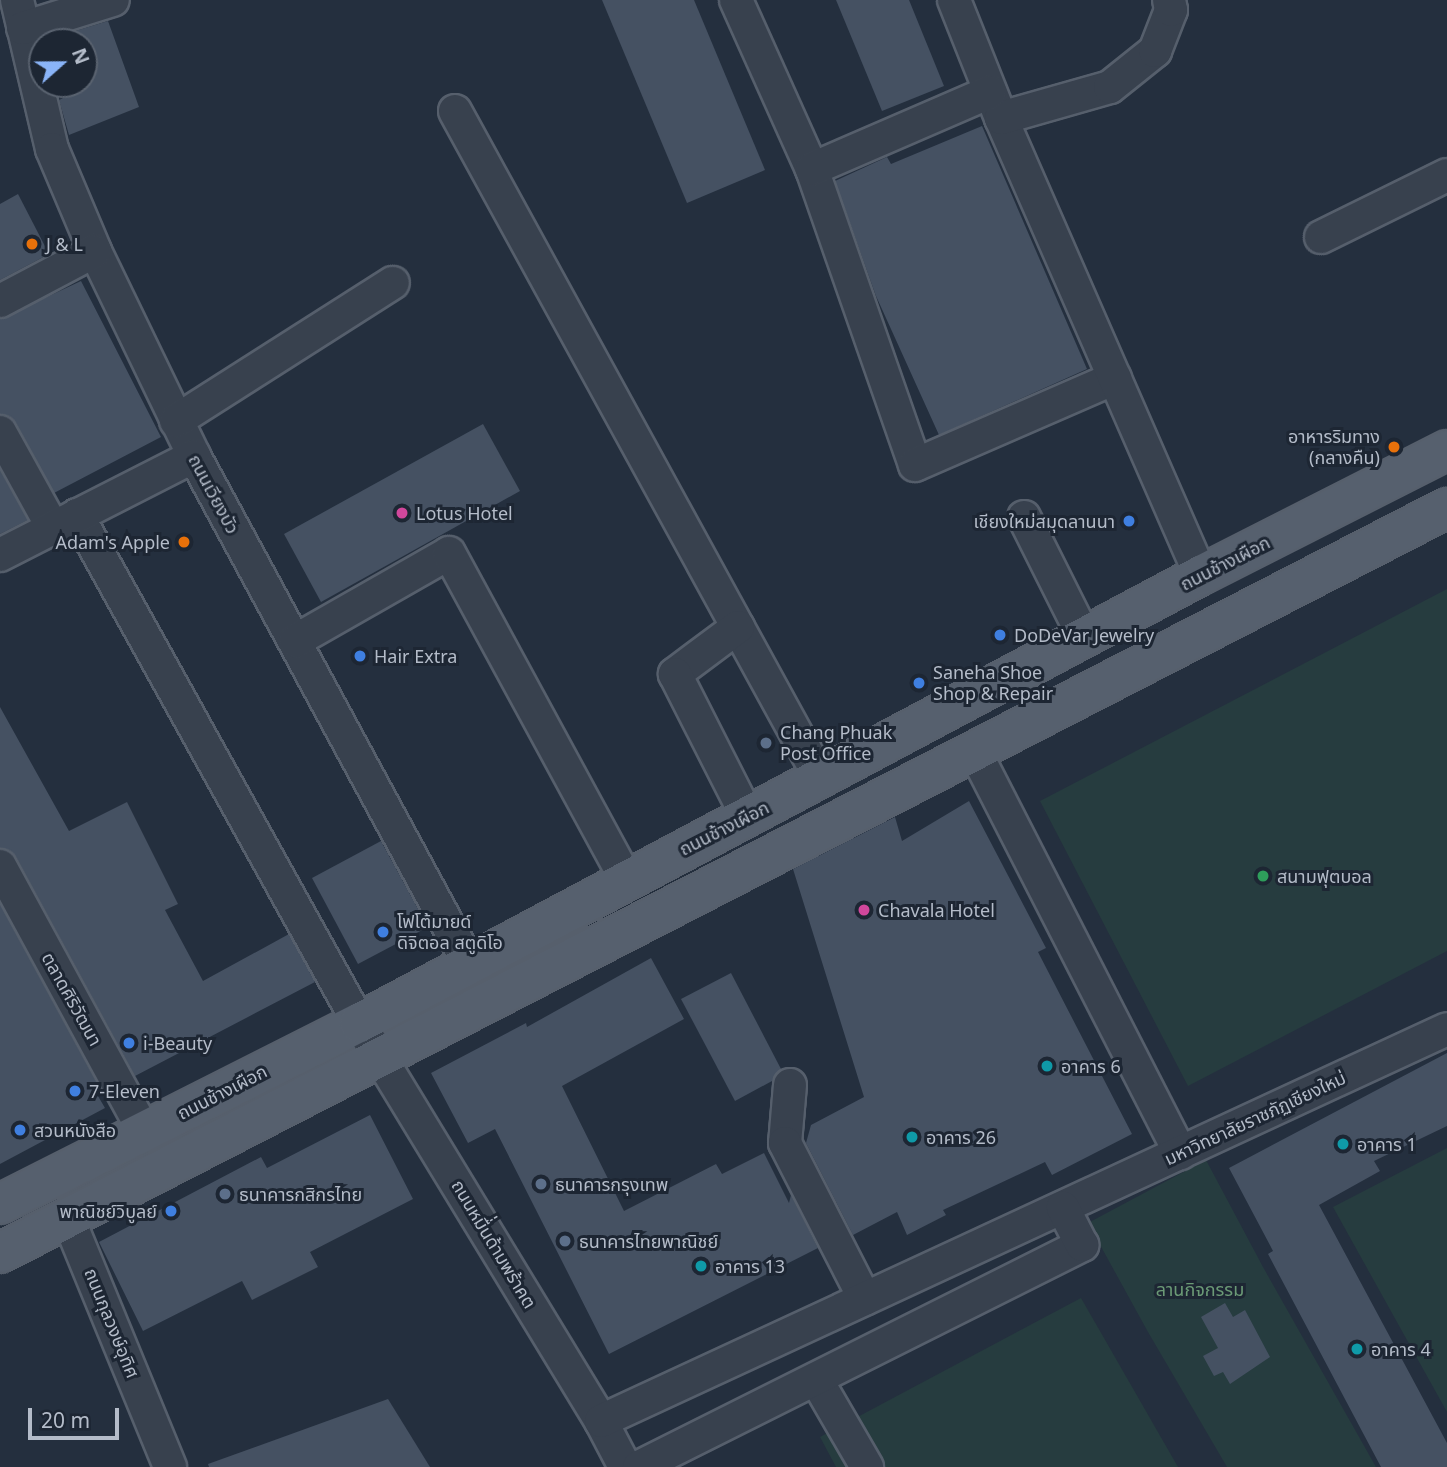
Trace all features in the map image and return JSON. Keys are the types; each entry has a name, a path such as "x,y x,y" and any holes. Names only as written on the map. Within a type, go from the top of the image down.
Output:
{"main road":[{"name":"ถนนช้างเผือก","path":"0,1204 359,1023 1201,575 1447,450"},
{"path":"0,1253 1447,508"}],"street":[{"path":"20,14 113,0"},
{"path":"736,0 812,169 915,465 1115,378"},
{"path":"954,0 995,105 1201,575"},
{"path":"812,169 995,105 1110,87 1155,51 1171,10 1169,0"},
{"name":"ถนนเวียงบัว","path":"20,14 52,149 95,251 194,456 469,964"},
{"path":"455,111 820,777"},
{"path":"1321,237 1447,175"},
{"path":"0,301 95,251"},
{"path":"176,421 393,283"},
{"name":"ถนนหมื่่นด้ามพร้าคต","path":"0,432 65,522 359,1023 601,1422 625,1467"},
{"path":"0,555 194,456"},
{"path":"1024,517 1084,637"},
{"path":"295,641 449,553 626,879"},
{"path":"738,627 674,674 747,816"},
{"path":"974,750 1180,1153"},
{"name":"ตลาดศิริวัฒนา","path":"0,866 144,1131"},
{"name":"มหาวิทยาลัยราชภัฏเชียงใหม่","path":"601,1422 1447,1029"},
{"path":"790,1085 785,1143 864,1299"},
{"path":"639,1467 1082,1245 1063,1208"},
{"name":"ถนนกุลวงษ์อุทิศ","path":"68,1217 170,1467"},
{"path":"816,1379 867,1467"}],"green space":[{"name":"สนามฟุตบอล","path":"1447,589 1447,951 1188,1086 1040,801"},
{"path":"1447,1148 1447,1412 1333,1207"},
{"name":"ลานกิจกรรม","path":"1206,1160 1376,1467 1227,1467 1148,1332 1088,1223"},
{"path":"1081,1298 1178,1467 836,1467 820,1437"}],"building":[{"path":"602,0 694,0 765,170 687,203"},
{"path":"836,0 909,0 944,86 882,111"},
{"path":"108,21 139,107 69,135 59,100 98,98 98,28 85,28"},
{"path":"982,126 1087,369 939,435 876,296 835,181 887,157 891,164"},
{"path":"18,194 49,254 0,280 0,204"},
{"path":"81,281 161,437 54,493 16,423 9,416 0,414 0,319"},
{"name":"Lotus Hotel","path":"483,424 520,491 321,602 284,534"},
{"path":"0,470 28,520 0,534"},
{"path":"0,707 69,831 127,802 178,904 165,910 203,981 289,934 315,982 135,1076 16,857 9,850 0,848"},
{"path":"969,801 1046,948 1038,952 1132,1134 1052,1175 1045,1162 943,1210 946,1215 907,1235 897,1212 853,1235 806,1143 811,1125 864,1097 793,869 895,817 902,841"},
{"path":"381,841 428,927 358,964 312,878"},
{"path":"0,904 103,1094 98,1096 105,1108 0,1164"},
{"path":"651,958 684,1019 562,1086 624,1211 716,1164 722,1174 764,1153 789,1203 791,1195 818,1248 609,1354 495,1129 468,1143 431,1073 526,1023 527,1027"},
{"path":"731,973 781,1069 772,1081 735,1101 681,999"},
{"path":"1447,1053 1447,1126 1374,1161 1380,1171 1319,1205 1447,1443 1447,1467 1381,1467 1268,1254 1273,1251 1229,1168"},
{"path":"370,1115 413,1199 310,1252 318,1267 252,1300 242,1281 143,1331 99,1242 261,1157 267,1168"},
{"path":"1225,1303 1233,1317 1245,1310 1270,1357 1230,1384 1223,1372 1214,1376 1203,1356 1218,1348 1201,1317"},
{"path":"388,1399 430,1467 209,1467 208,1464"}],"place":[{"name":"J & L","path":"32,244"},
{"name":"อาหารริมทาง (กลางคืน)","path":"1394,447"},
{"name":"Lotus Hotel","path":"402,513"},
{"name":"เชียงใหม่สมุดลานนา","path":"1129,521"},
{"name":"Adam's Apple","path":"184,542"},
{"name":"DoDeVar Jewelry","path":"1000,635"},
{"name":"Hair Extra","path":"360,656"},
{"name":"Saneha Shoe Shop & Repair","path":"919,683"},
{"name":"Chang Phuak Post Office","path":"766,743"},
{"name":"สนามฟุตบอล","path":"1263,876"},
{"name":"Chavala Hotel","path":"864,910"},
{"name":"โฟโต้มายด์ ดิจิตอล สตูดิโอ","path":"383,932"},
{"name":"i-Beauty","path":"129,1043"},
{"name":"อาคาร 6","path":"1047,1066"},
{"name":"7-Eleven","path":"75,1091"},
{"name":"สวนหนังสือ","path":"20,1130"},
{"name":"อาคาร 26","path":"912,1137"},
{"name":"อาคาร 1","path":"1343,1144"},
{"name":"ธนาคารกรุงเทพ","path":"541,1184"},
{"name":"ธนาคารกสิกรไทย","path":"225,1194"},
{"name":"พาณิชย์วิบูลย์","path":"171,1211"},
{"name":"ธนาคารไทยพาณิชย์","path":"565,1241"},
{"name":"อาคาร 13","path":"701,1266"},
{"name":"อาคาร 4","path":"1357,1349"}]}
